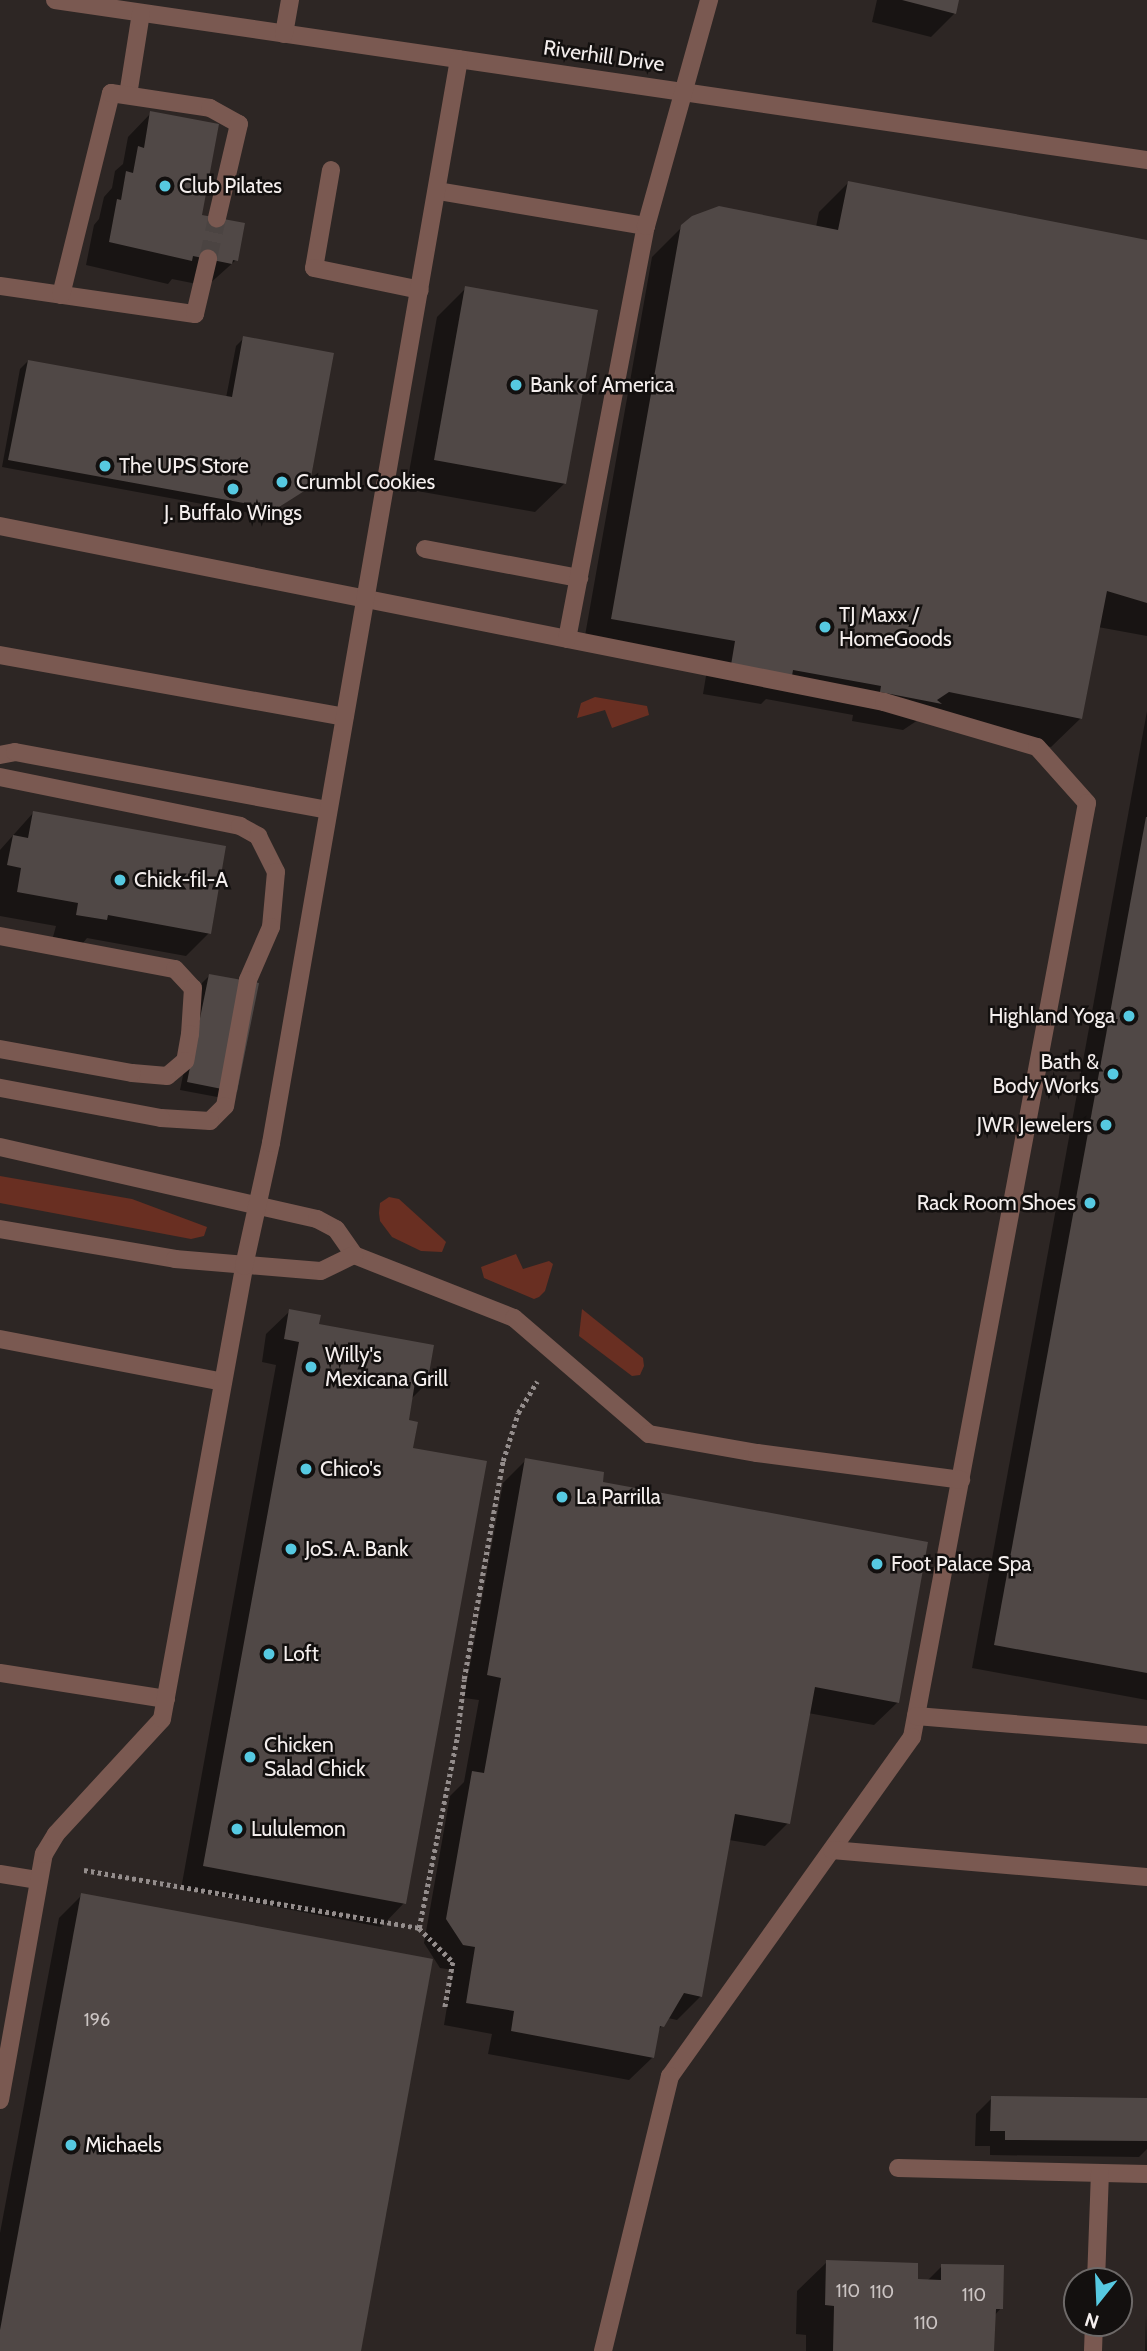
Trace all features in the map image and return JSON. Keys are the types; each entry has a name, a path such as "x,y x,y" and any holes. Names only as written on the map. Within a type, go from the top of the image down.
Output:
{"street":[{"name":"Riverhill Drive","path":"55,0 1147,160"},
{"path":"284,34 290,0"},
{"path":"566,639 646,226 709,0"},
{"path":"128,95 141,13"},
{"path":"0,2100 37,1880 44,1854 56,1834 162,1719 244,1266 259,1205 459,59"},
{"path":"61,295 111,93 210,107 239,124 217,218"},
{"path":"331,170 314,268 420,290"},
{"path":"438,191 646,226"},
{"path":"0,286 195,314 208,259"},
{"path":"0,526 884,702 1037,747 1087,803 912,1737 670,2076 603,2351"},
{"path":"425,549 579,578"},
{"path":"0,655 344,717"},
{"path":"0,755 15,752 327,810"},
{"path":"0,778 240,825 258,836 276,872 271,927 248,980 225,1106 210,1121 160,1118 0,1088"},
{"path":"0,936 175,969 192,988 190,1034 185,1061 167,1076 132,1073 0,1049"},
{"path":"0,1147 317,1219 336,1229 354,1255 514,1318 649,1434 757,1453 961,1480"},
{"path":"0,1229 175,1259 321,1272 354,1255"},
{"path":"0,1339 223,1382"},
{"path":"0,1674 166,1699"},
{"path":"916,1716 1147,1735"},
{"path":"832,1850 1147,1877"},
{"path":"0,1874 37,1880"},
{"path":"898,2168 1147,2174"},
{"path":"1097,2267 1100,2174"}],"path":[{"path":"419,1928 457,1737 464,1679 503,1461 518,1413 533,1388"},
{"path":"84,1870 419,1928 453,1962 445,2008"}],"shaded area":[{"path":"595,697 647,706 649,715 612,728 605,710 577,718 581,703"},
{"path":"0,1176 132,1199 207,1227 204,1236 191,1239 0,1203"},
{"path":"389,1197 399,1199 446,1242 442,1252 421,1251 392,1237 380,1221 379,1213 380,1203"},
{"path":"516,1254 523,1269 549,1261 553,1264 545,1291 539,1297 534,1299 484,1278 481,1267"},
{"path":"582,1309 643,1358 644,1366 640,1375 632,1376 579,1336"}],"building":[{"path":"902,0 959,0 956,14"},
{"name":"Club Pilates","path":"150,111 219,124 202,215 245,223 238,261 233,260 232,264 193,256 192,261 109,242 117,199 121,200 126,171 133,173 138,146 144,148"},
{"path":"848,181 1147,240 1147,603 1107,591 1082,719 949,692 937,700 942,704 880,692 881,686 793,670 792,676 731,665 735,641 611,619 681,225 692,216 719,206 838,230"},
{"name":"Bank of America","path":"465,286 598,310 566,484 434,460"},
{"path":"243,336 334,353 309,488 276,509 8,460 28,360 232,397"},
{"name":"Chick-fil-A","path":"33,811 226,846 211,934 108,915 107,920 76,915 78,903 17,892 21,868 7,865 13,835 28,838"},
{"path":"1147,817 1147,1673 994,1645"},
{"path":"209,974 259,983 237,1092 187,1082"},
{"path":"289,1309 321,1315 319,1324 434,1345 427,1385 415,1382 409,1420 418,1422 413,1448 487,1461 406,1904 203,1866 299,1342 284,1339"},
{"path":"525,1458 604,1472 603,1482 928,1542 899,1703 815,1687 790,1824 735,1814 702,1997 684,1993 664,2027 660,2026 654,2058 511,2031 514,2011 466,2003 475,1947 463,1945 446,1919 472,1771 484,1773 501,1678 487,1675"},
{"path":"81,1893 433,1959 361,2351 0,2351 0,2330"},
{"path":"991,2096 1147,2098 1147,2141 1005,2140 1005,2131 990,2131"},
{"path":"826,2260 918,2263 918,2279 941,2280 941,2264 1004,2265 1003,2309 996,2309 994,2351 833,2351 834,2306 825,2305"}],"tunnel":[{"path":"208,259 217,218"}],"place":[{"name":"Club Pilates","path":"165,186"},
{"name":"Bank of America","path":"516,385"},
{"name":"The UPS Store","path":"105,466"},
{"name":"Crumbl Cookies","path":"282,482"},
{"name":"J. Buffalo Wings","path":"233,489"},
{"name":"TJ Maxx / HomeGoods","path":"825,627"},
{"name":"Chick-fil-A","path":"120,880"},
{"name":"Highland Yoga","path":"1129,1016"},
{"name":"Bath & Body Works","path":"1113,1074"},
{"name":"JWR Jewelers","path":"1106,1125"},
{"name":"Rack Room Shoes","path":"1090,1203"},
{"name":"Willy's Mexicana Grill","path":"311,1367"},
{"name":"Chico's","path":"306,1469"},
{"name":"La Parrilla","path":"562,1497"},
{"name":"JoS. A. Bank","path":"291,1549"},
{"name":"Foot Palace Spa","path":"877,1564"},
{"name":"Loft","path":"269,1654"},
{"name":"Chicken Salad Chick","path":"250,1757"},
{"name":"Lululemon","path":"237,1829"},
{"name":"Michaels","path":"71,2145"}]}
